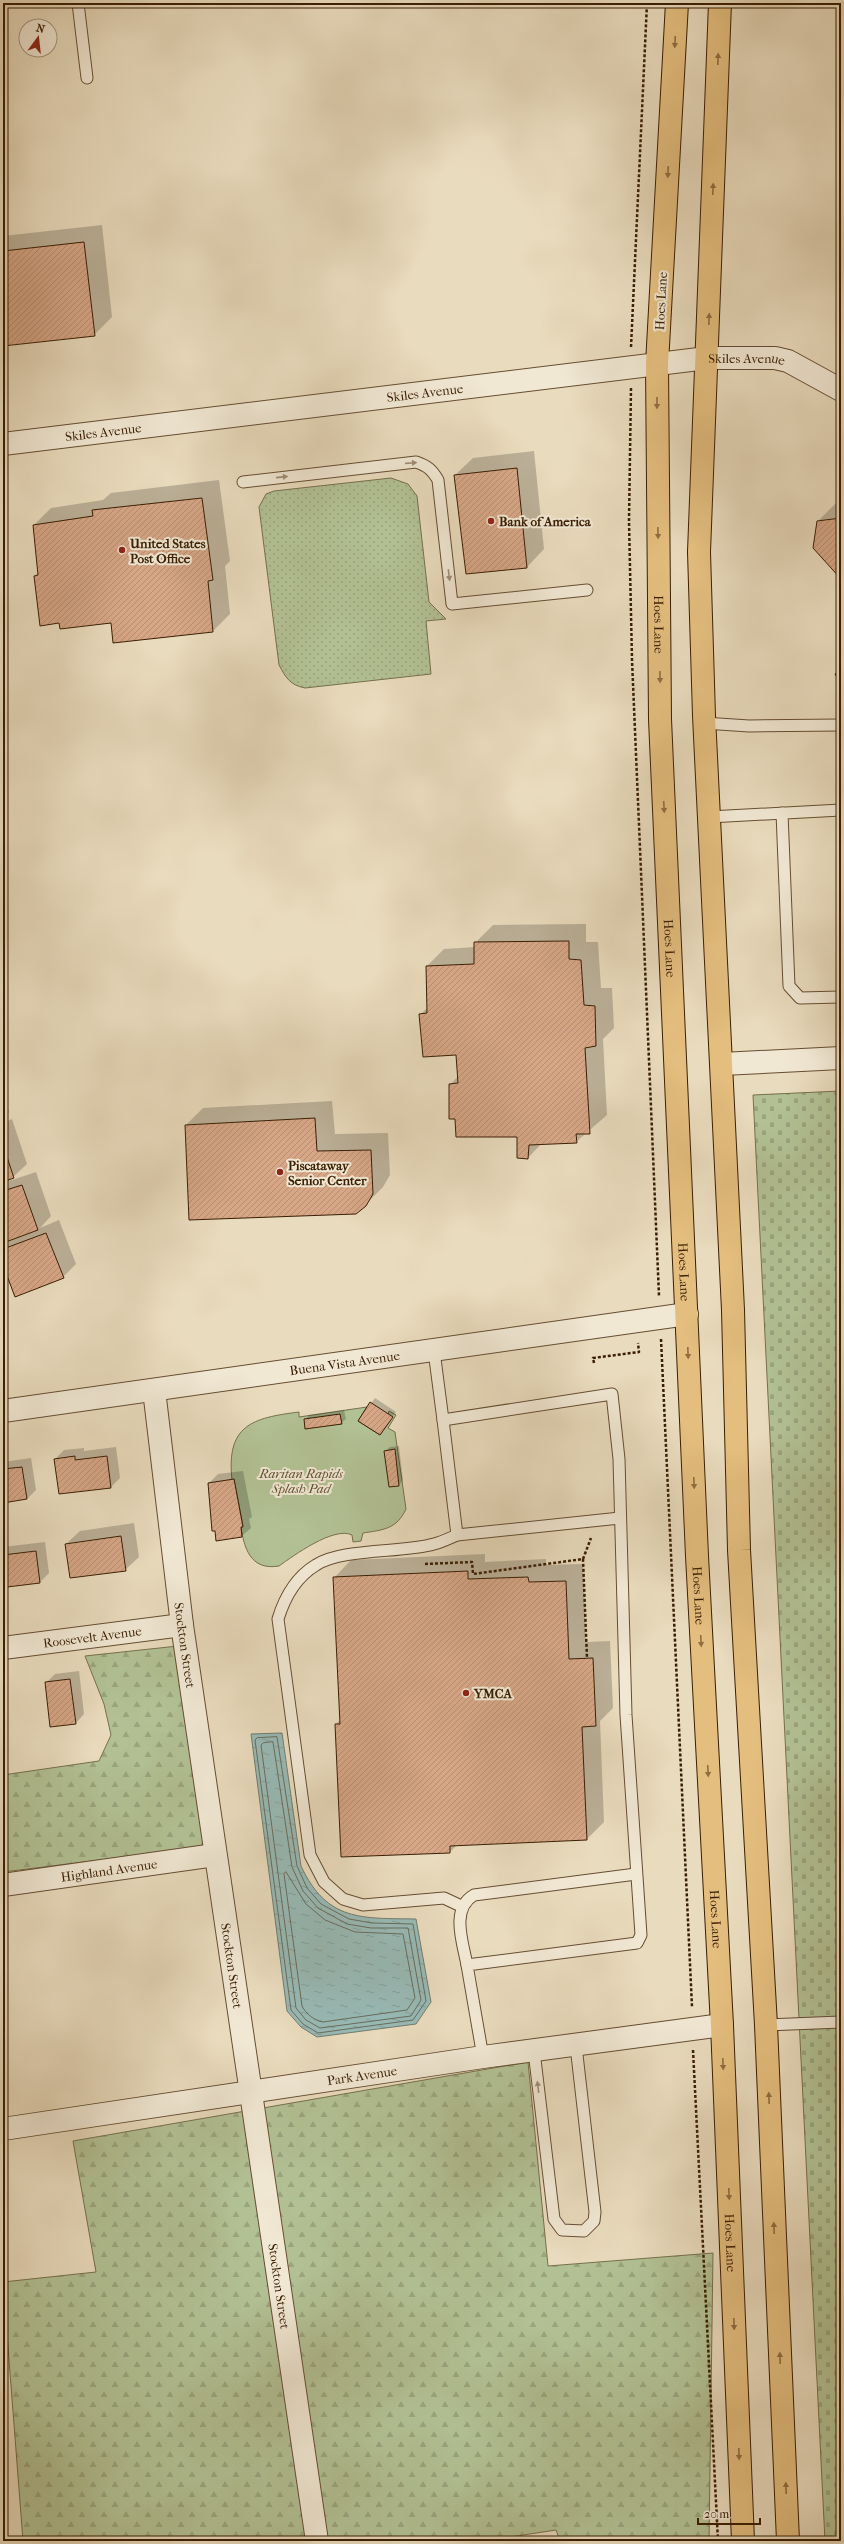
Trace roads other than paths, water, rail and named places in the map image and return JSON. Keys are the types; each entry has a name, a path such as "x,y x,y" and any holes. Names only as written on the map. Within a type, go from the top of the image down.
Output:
{"highway":[{"name":"Hoes Lane","path":"677,3 657,364 660,719 687,1314 722,2025 743,2541"},
{"path":"720,3 699,552 704,723 733,1310 739,1550 766,2025 788,2541"}],"street":[{"name":"Skiles Avenue","path":"3,444 707,358 775,358 788,362 841,390"},
{"path":"722,1064 841,1058"},
{"name":"Buena Vista Avenue","path":"3,1411 687,1314"},
{"name":"Stockton Street","path":"154,1390 182,1625 215,1855 252,2092 316,2541"},
{"name":"Roosevelt Avenue","path":"3,1648 182,1625"},
{"name":"Highland Avenue","path":"3,1885 215,1855"},
{"name":"Park Avenue","path":"3,2129 483,2057 576,2046 722,2025"}],"lane":[{"path":"78,3 87,78"},
{"path":"243,482 416,462 425,465 432,470 438,480 452,604 587,590"},
{"path":"704,723 749,726 841,725"},
{"path":"709,817 841,810"},
{"path":"782,813 789,986 800,998 841,996"},
{"path":"434,1351 457,1535"},
{"path":"443,1420 612,1394 619,1459 626,1715 641,1935 636,1943 467,1965"},
{"path":"461,1906 444,1898 363,1905 343,1899 324,1882 310,1855 278,1619 283,1603 296,1582 317,1564 346,1556 434,1544 457,1535 620,1518"},
{"path":"483,2057 459,1917 461,1906 474,1895 636,1874"},
{"path":"766,2025 841,2022"},
{"path":"534,2051 554,2219 562,2230 584,2231 594,2221 595,2212 576,2046"}],"water":[{"path":"282,1733 301,1866 311,1884 322,1898 335,1907 348,1913 363,1917 416,1919 431,2002 416,2024 317,2037 301,2027 287,2011 251,1734"}],"place":[{"name":"Bank of America","path":"491,521"},
{"name":"United States Post Office","path":"122,550"},
{"name":"Piscataway Senior Center","path":"280,1172"},
{"name":"YMCA","path":"466,1693"}],"park label":[{"name":"Raritan Rapids Splash Pad","path":"301,1480"}]}
